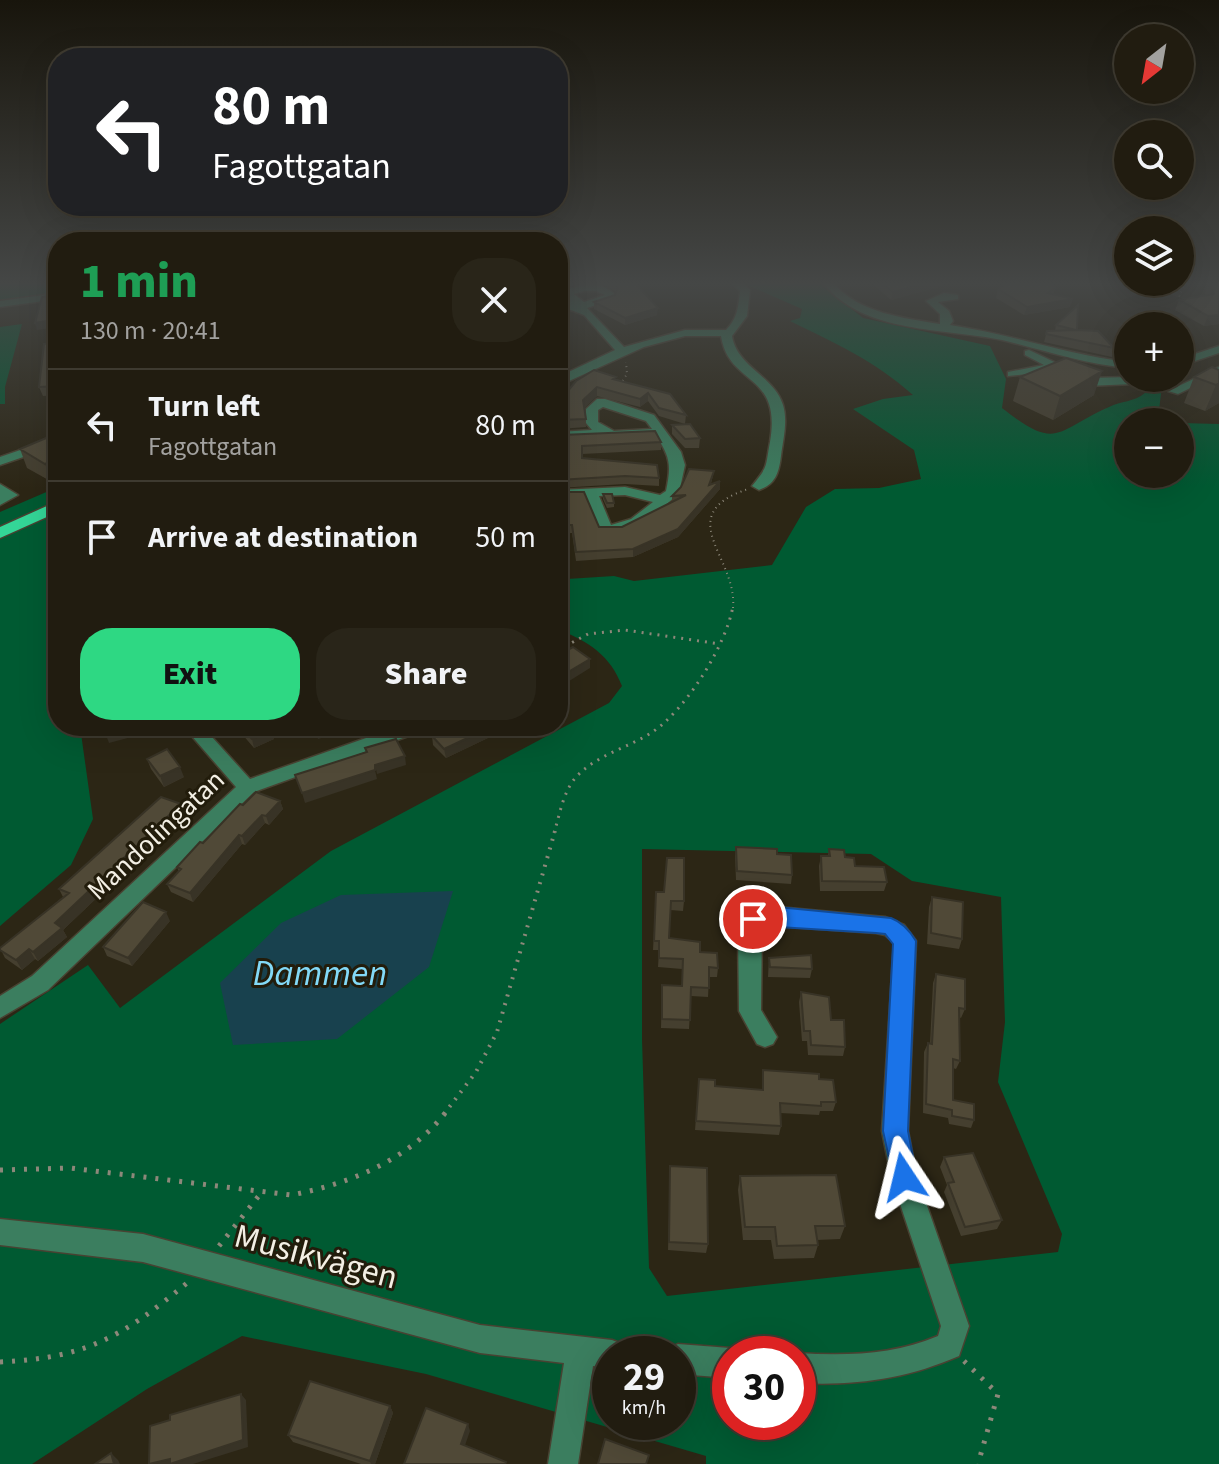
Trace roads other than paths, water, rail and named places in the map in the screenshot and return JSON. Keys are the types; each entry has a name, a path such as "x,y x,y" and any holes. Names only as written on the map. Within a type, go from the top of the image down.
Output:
{"main road":[{"path":"0,533 48,511"}],"street":[{"path":"568,377 615,352"},
{"path":"734,352 771,393 778,411 773,472 759,486"},
{"path":"1028,352 1086,382 1114,381"},
{"path":"1059,352 1114,363"},
{"path":"1194,359 1211,352"},
{"path":"1203,356 1219,363"},
{"path":"1012,374 1056,367"},
{"path":"1194,382 1219,370"},
{"path":"1106,382 1124,397"},
{"path":"591,493 605,529 612,531 646,517 672,493 678,465 650,418 601,402 592,409 592,423 604,433"},
{"path":"568,435 660,432"},
{"path":"0,461 48,444"},
{"path":"0,488 11,495 0,501"},
{"path":"568,494 625,491 662,500"},
{"path":"201,736 247,787"},
{"name":"Mandolingatan","path":"0,1008 40,983 247,787 391,736"},
{"path":"765,1037 750,1011 749,933 753,919 767,915 876,924 891,927 900,933 905,941 895,1131 904,1177 952,1336 926,1357 839,1371 816,1369"},
{"name":"Musikvägen","path":"0,1232 143,1248 199,1272 480,1339 592,1353"},
{"path":"563,1464 580,1352"}],"water":[{"name":"Dammen","path":"453,891 429,967 337,1039 233,1045 220,983 281,923 341,895"}]}
